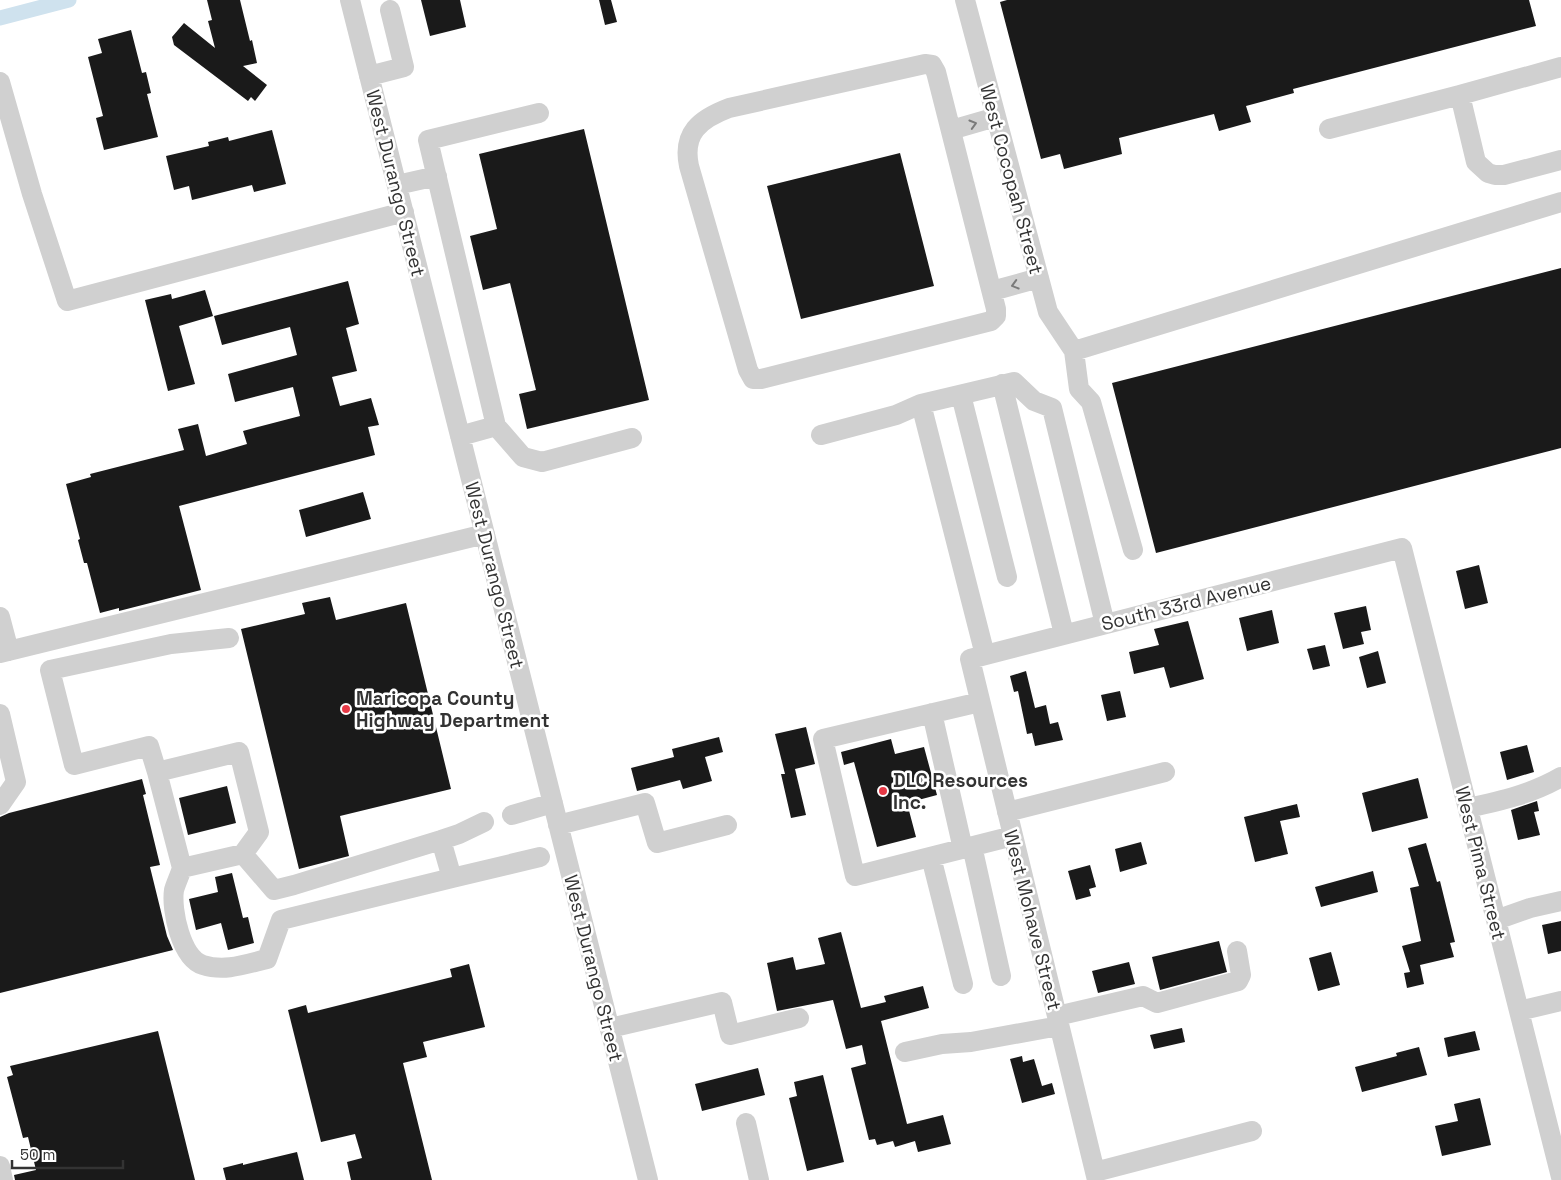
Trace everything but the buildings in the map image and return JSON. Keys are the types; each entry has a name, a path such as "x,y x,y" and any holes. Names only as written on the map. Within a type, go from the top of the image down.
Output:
{"street":[{"name":"West Durango Street","path":"350,0 648,1180"},
{"name":"West Cocopah Street","path":"965,0 1048,312 1074,351"},
{"path":"369,76 404,67 390,10"},
{"path":"925,64 932,65 935,68 992,291 996,316 991,321 761,379 753,379 748,370 687,158 687,143 690,136 708,119 724,110 925,64"},
{"path":"1329,129 1561,67"},
{"path":"0,82 34,201 67,301 404,212"},
{"path":"1460,95 1476,162 1488,173 1504,175 1561,160"},
{"path":"540,113 428,140 496,426 523,457 542,462 632,438"},
{"path":"951,130 996,117"},
{"path":"397,185 437,176"},
{"path":"1133,550 1092,402 1079,389 1074,351 1561,202"},
{"path":"992,291 1039,278"},
{"path":"821,435 896,415 921,404 1014,382 1034,401 1052,408 1105,624"},
{"path":"1002,384 1064,634"},
{"path":"960,395 1007,577"},
{"name":"West Mohave Street","path":"921,404 978,657 980,702 1096,1176"},
{"path":"460,436 496,426"},
{"path":"0,617 4,652 485,534"},
{"name":"South 33rd Avenue","path":"978,657 1402,548"},
{"name":"West Pima Street","path":"1402,548 1519,1011 1556,1138 1561,1178"},
{"path":"229,638 171,644 50,670 74,765 149,746 182,868 174,890 176,923 187,952 201,965 229,969 267,959 281,920 274,890 243,854"},
{"path":"980,702 823,739 855,876 1013,836"},
{"path":"932,713 1001,976"},
{"path":"0,714 16,782 0,805"},
{"path":"157,772 239,752 259,832 243,854 182,868"},
{"path":"1007,812 1165,772"},
{"path":"1468,808 1498,802 1541,788 1561,777"},
{"path":"512,815 553,803"},
{"path":"558,825 645,803 656,843 727,825"},
{"path":"274,890 441,840 484,822"},
{"path":"441,840 452,878"},
{"path":"281,920 540,856"},
{"path":"932,857 963,984"},
{"path":"1496,920 1530,908 1561,901"},
{"path":"904,1052 942,1044 971,1042 1058,1021 1143,996 1157,1004 1238,981 1241,975 1237,951"},
{"path":"1519,1011 1561,1000"},
{"path":"610,1028 722,1002 730,1035 798,1018"},
{"path":"746,1123 759,1180"},
{"path":"1096,1176 1252,1131"},
{"path":"0,1166 3,1180"}],"waterway":[{"path":"0,18 69,0"}],"place":[{"name":"Maricopa County Highway Department","path":"346,709"},
{"name":"DLC Resources Inc.","path":"883,791"}]}
